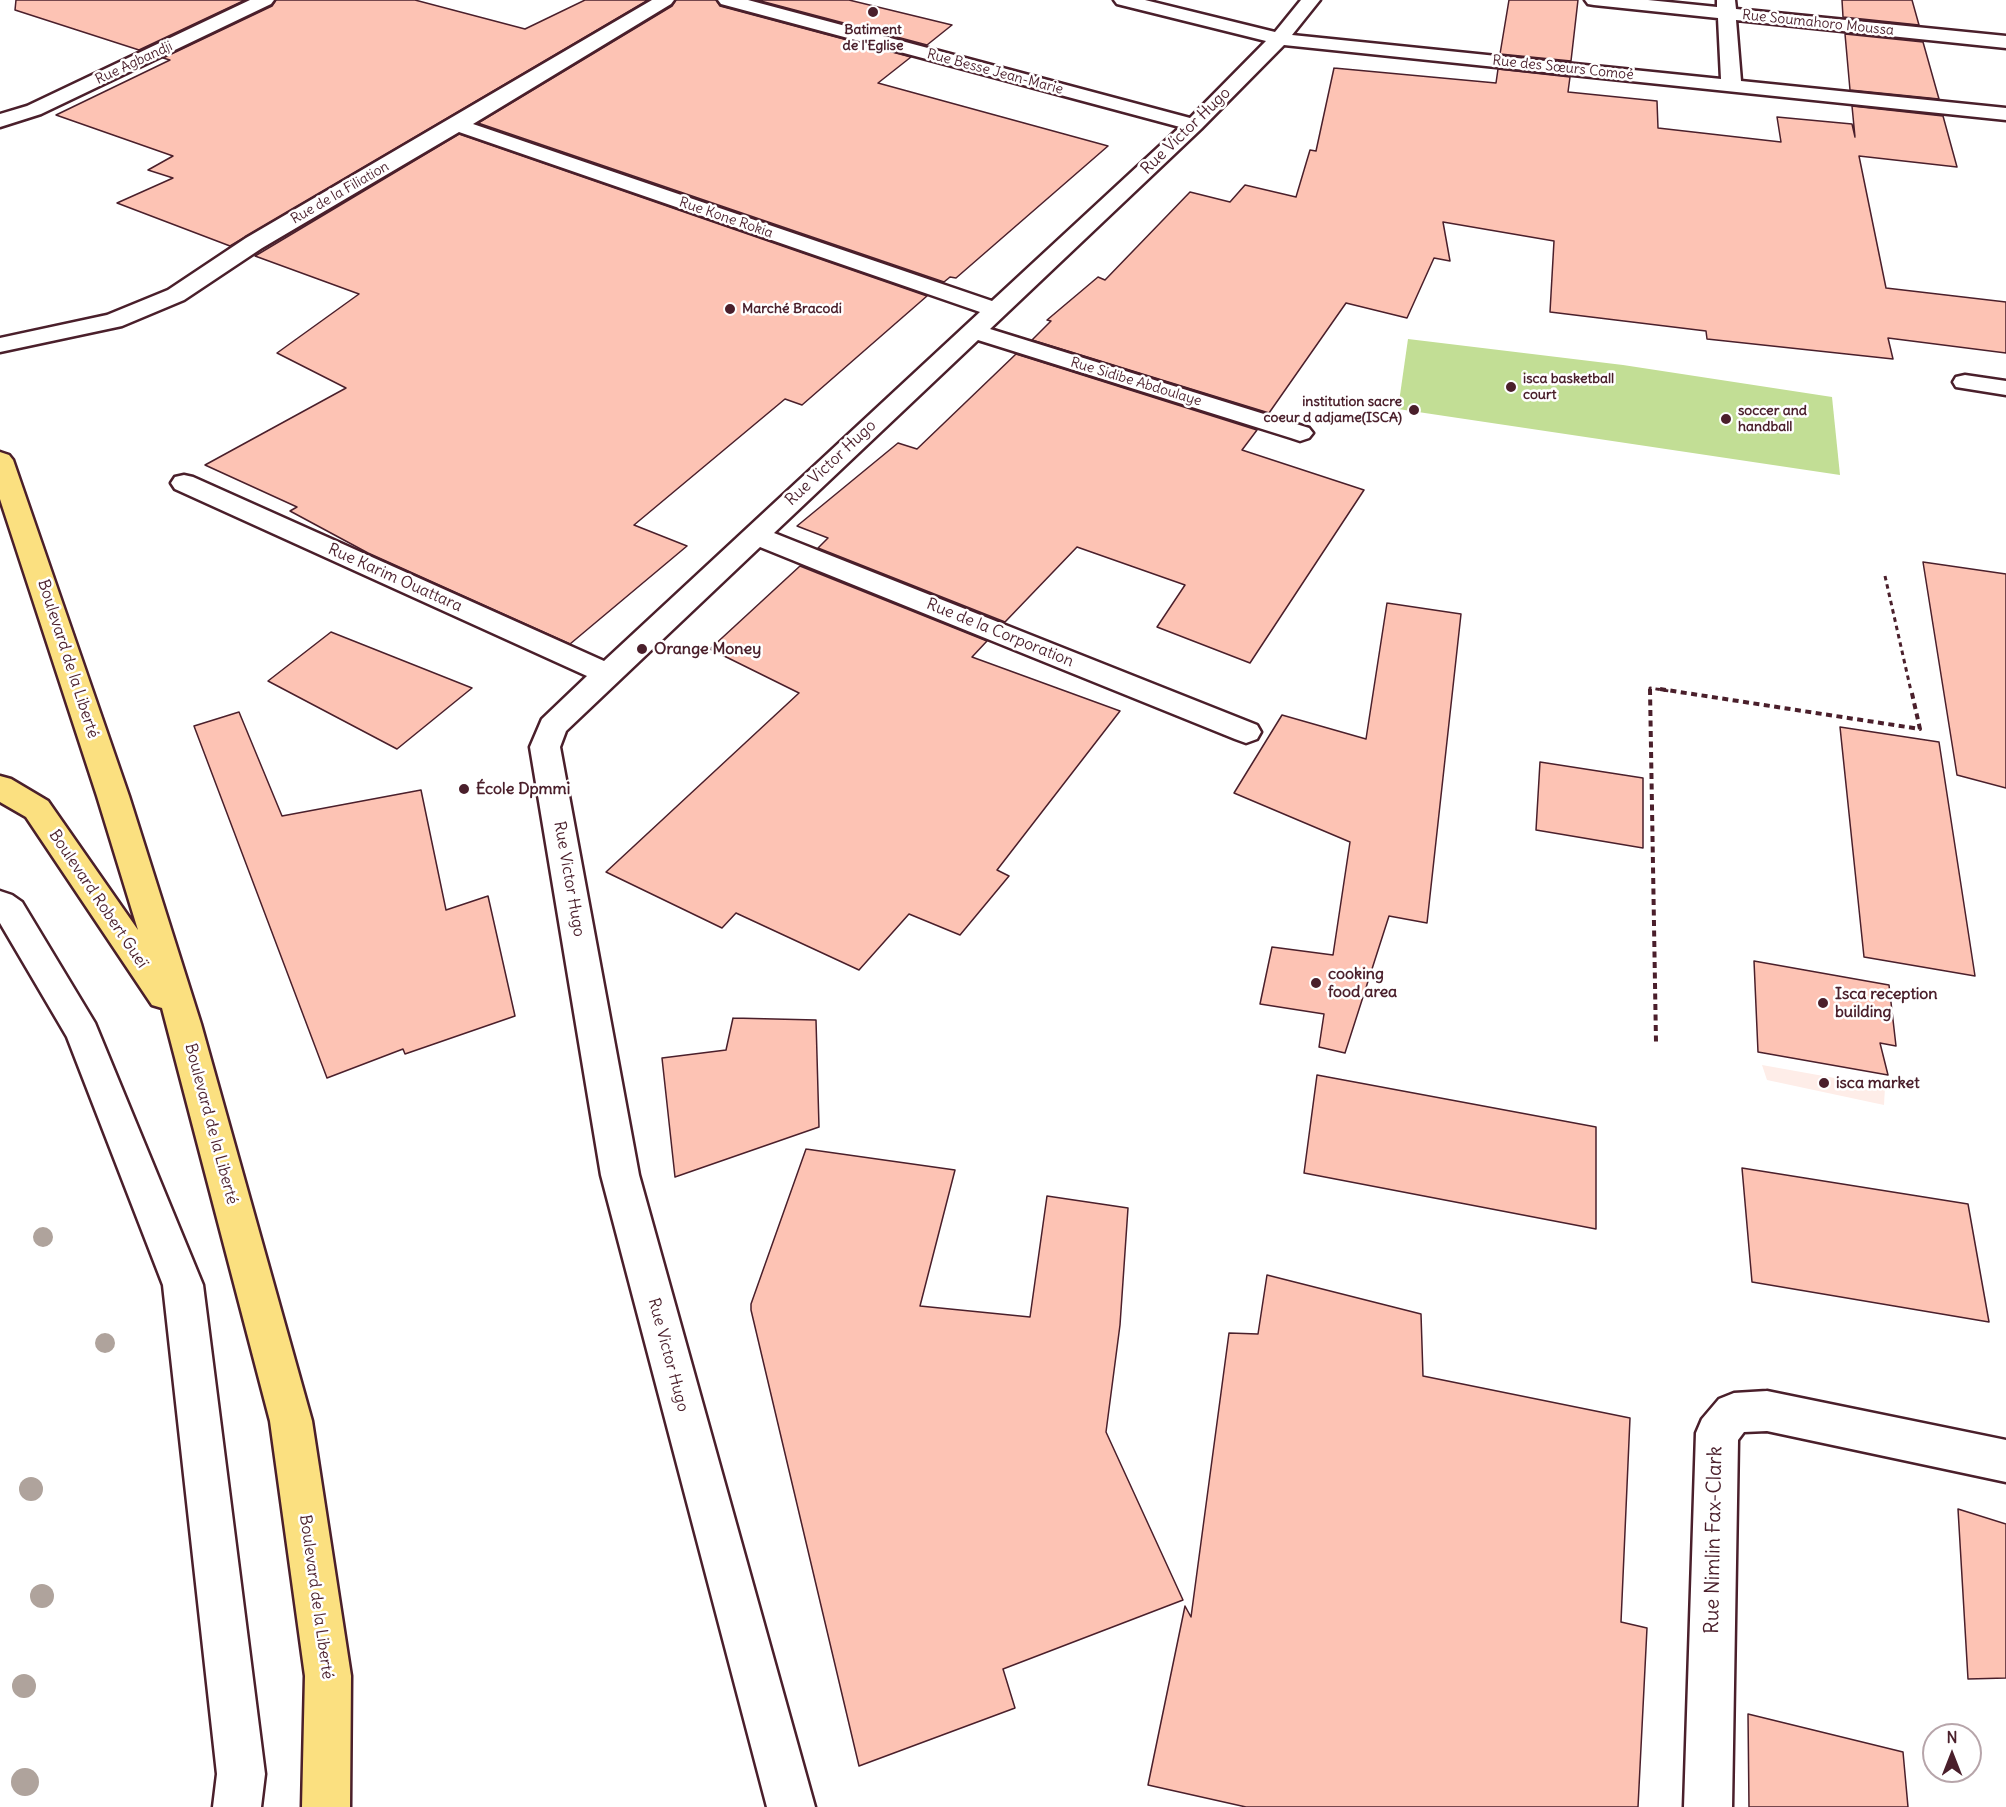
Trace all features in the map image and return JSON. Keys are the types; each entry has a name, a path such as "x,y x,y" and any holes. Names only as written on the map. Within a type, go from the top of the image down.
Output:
{"main road":[{"name":"Boulevard de la Liberté","path":"0,460 113,796 184,1024 291,1421 328,1676 326,1807"},
{"name":"Boulevard Robert Gueï","path":"0,788 37,809 184,1024"}],"street":[{"name":"Rue Agbandji","path":"0,121 50,102 265,0"},
{"name":"Rue de la Filiation","path":"0,345 114,321 176,295 254,243 665,0"},
{"name":"Rue Besse Jean-Marie","path":"727,0 1194,125"},
{"name":"Rue des Sœurs Comoé","path":"1123,0 1279,39 2006,114"},
{"name":"Rue Victor Hugo","path":"791,1807 620,1175 545,747 553,726 754,535 1194,125 1279,39 1311,0"},
{"name":"Rue Soumahoro Moussa","path":"1594,0 1727,7 2006,42"},
{"path":"1727,7 1731,85"},
{"name":"Rue Kone Rokia","path":"457,125 984,320"},
{"name":"Rue Sidibe Abdoulaye","path":"984,320 1300,433"},
{"path":"1965,382 2006,388"},
{"name":"Rue Karim Ouattara","path":"184,483 607,674"},
{"name":"Rue de la Corporation","path":"754,535 1246,732"},
{"path":"0,904 10,910 83,1033 183,1285 236,1796"},
{"name":"Rue Nimlin Fax-Clark","path":"1708,1807 1716,1433 1734,1413 1767,1411 2006,1461"},
{"path":"1962,1452 2006,1436"}],"path":[{"path":"1656,1042 1650,688 1920,729 1885,576"}],"shaded area":[{"name":"isca market","path":"1762,1065 1885,1087 1884,1105 1767,1080"}],"green space":[{"path":"1408,339 1623,365 1832,397 1840,475 1398,409"}],"building":[{"path":"16,0 245,0 139,50 15,10"},
{"path":"276,0 415,0 525,29 585,0 648,0 230,246 117,203 173,178 148,170 173,156 56,115 170,60 163,58 272,6"},
{"path":"676,0 716,0 720,6 911,57 878,83 1108,146 956,278 950,277 944,282 478,123 672,6"},
{"path":"757,0 849,0 952,25 927,45"},
{"path":"1509,0 1578,0 1571,61 1500,54"},
{"path":"1842,0 1912,0 1919,25 1843,17"},
{"path":"1845,34 1923,42 1939,99 1850,90"},
{"path":"1334,68 1496,83 1498,69 1570,77 1568,92 1657,101 1658,128 1781,142 1777,117 1852,124 1855,137 1852,106 1943,116 1957,167 1859,156 1886,288 2006,302 2006,353 1888,338 1893,359 1707,339 1706,331 1550,312 1554,241 1443,222 1450,261 1434,258 1407,318 1346,303 1269,413 1032,340 1051,321 1047,320 1098,277 1105,280 1190,192 1230,202 1245,185 1296,197 1310,150 1316,151"},
{"path":"459,134 927,296 802,405 785,399 634,525 687,546 570,644 368,553 290,511 297,507 205,465 346,388 277,353 359,294 255,256"},
{"path":"1016,354 1257,430 1242,450 1364,490 1250,663 1157,627 1185,585 1077,547 1005,622 818,548 828,538 797,526 898,443 917,449"},
{"path":"1923,562 2006,574 2006,788 1957,775"},
{"path":"800,566 987,641 972,657 1120,711 997,870 1009,876 960,935 909,914 859,970 736,913 722,928 606,872 799,693 710,649"},
{"path":"1387,603 1461,614 1427,923 1389,916 1345,1053 1319,1047 1324,1014 1260,1004 1272,947 1333,955 1350,842 1234,793 1282,715 1366,739"},
{"path":"331,632 472,688 397,749 268,681"},
{"path":"239,712 282,816 421,790 446,910 488,896 515,1016 405,1054 403,1049 327,1078 194,726"},
{"path":"1840,727 1939,742 1975,976 1864,957"},
{"path":"1540,762 1643,778 1643,848 1536,830"},
{"name":"Isca reception building","path":"1754,961 1889,985 1896,1046 1880,1043 1888,1075 1758,1052"},
{"path":"733,1018 816,1020 819,1127 675,1177 662,1058 726,1050"},
{"path":"1317,1075 1596,1127 1596,1229 1304,1173"},
{"path":"806,1149 955,1170 920,1306 1030,1317 1047,1196 1128,1208 1120,1325 1106,1432 1183,1600 1003,1669 1015,1708 859,1766 751,1310 751,1304"},
{"path":"1742,1168 1968,1204 1989,1322 1752,1282"},
{"path":"1267,1275 1421,1314 1423,1376 1630,1418 1621,1622 1647,1628 1638,1807 1246,1807 1148,1785 1185,1606 1191,1617 1229,1333 1258,1334"},
{"path":"1958,1509 2006,1524 2006,1678 1968,1679"},
{"path":"1748,1714 1903,1752 1908,1807 1749,1807"}],"place":[{"name":"Batiment de l'Eglise","path":"873,12"},
{"name":"Marché Bracodi","path":"730,309"},
{"name":"isca basketball court","path":"1511,387"},
{"name":"institution sacre coeur d adjame(ISCA)","path":"1414,410"},
{"name":"soccer and handball","path":"1726,419"},
{"name":"Orange Money","path":"642,649"},
{"name":"École Dpmmi","path":"464,789"},
{"name":"cooking food area","path":"1316,983"},
{"name":"Isca reception building","path":"1823,1003"},
{"name":"isca market","path":"1824,1083"}]}
